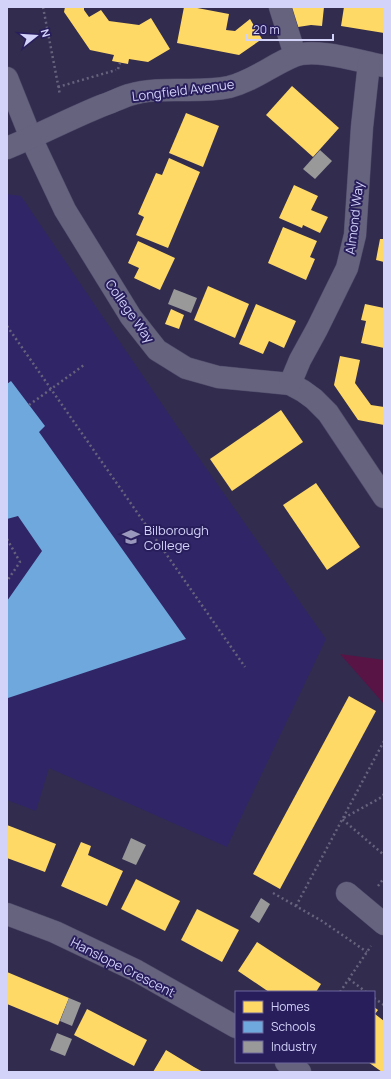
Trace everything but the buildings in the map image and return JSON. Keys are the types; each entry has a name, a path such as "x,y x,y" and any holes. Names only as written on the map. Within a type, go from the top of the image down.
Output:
{"street":[{"path":"280,7 295,55"},
{"name":"Longfield Avenue","path":"7,148 130,94 168,89 205,90 229,87 251,79 295,55 306,53 324,54 376,64"},
{"name":"Almond Way","path":"290,384 300,360 347,268 355,236 362,127 376,64"},
{"name":"College Way","path":"7,78 31,138 66,210 131,317 157,350 186,368 218,377 290,384 314,399 328,413 384,497"},
{"path":"347,893 384,924"},
{"name":"Hanslope Crescent","path":"7,914 55,932 137,971 235,1026"},
{"path":"287,1063 300,1072"}],"path":[{"path":"43,7 65,122"},
{"path":"118,69 120,63"},
{"path":"7,326 246,667"},
{"path":"29,405 84,365"},
{"path":"7,539 20,562 7,581"},
{"path":"296,906 384,743"},
{"path":"342,819 384,794"},
{"path":"342,819 384,855"},
{"path":"273,893 322,921 367,952"},
{"path":"341,991 371,946"},
{"path":"349,979 365,991"},
{"path":"375,999 384,1005"}],"shaded area":[{"name":"Bilborough College","path":"7,194 21,196 183,435 326,639 227,847 49,768 36,811 7,800"},
{"path":"340,654 384,660 384,704"}],"place":[{"name":"Bilborough College","path":"131,537"}]}
